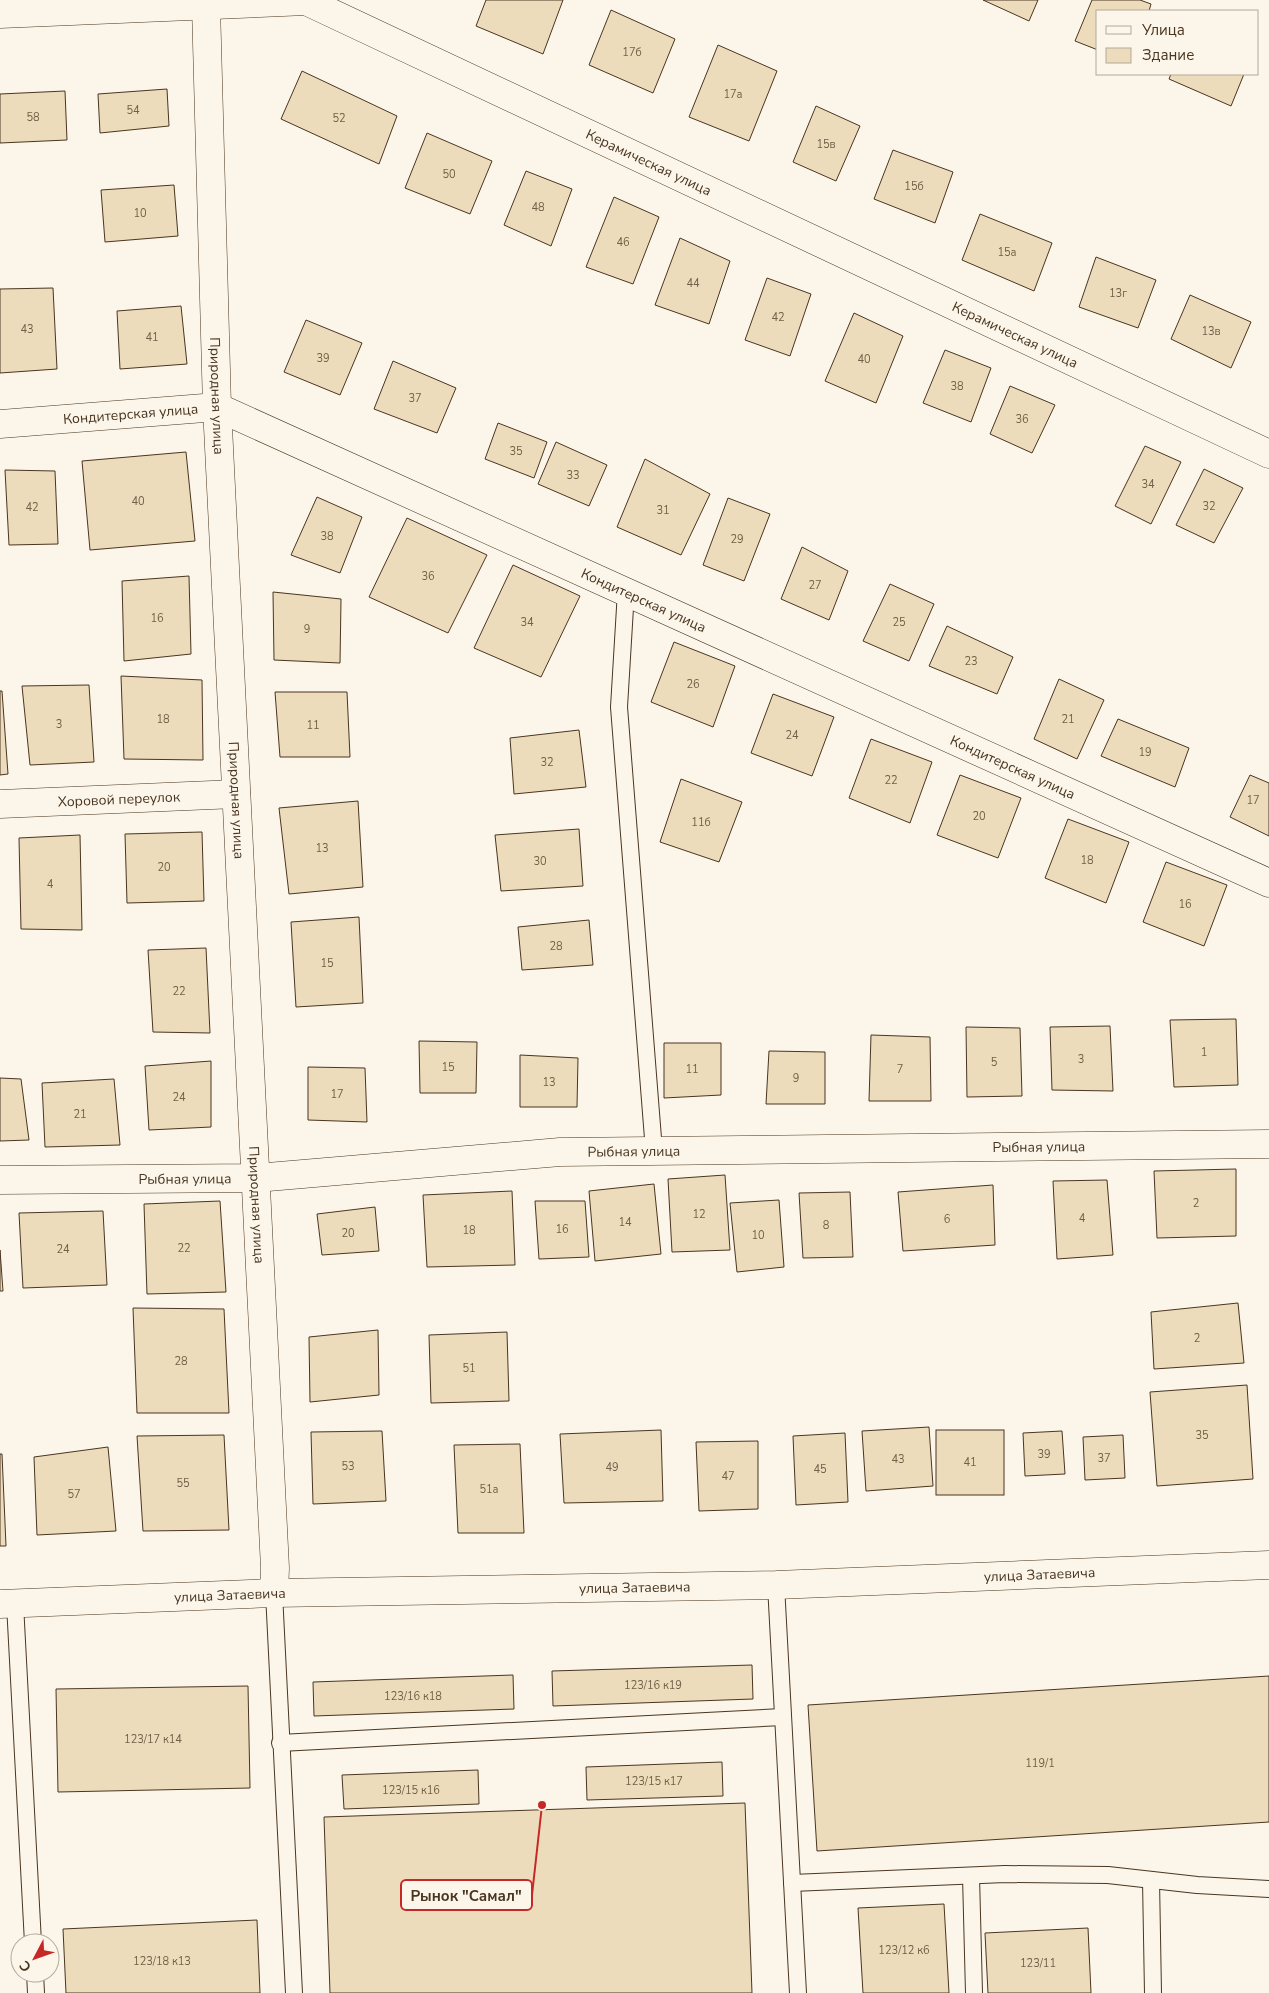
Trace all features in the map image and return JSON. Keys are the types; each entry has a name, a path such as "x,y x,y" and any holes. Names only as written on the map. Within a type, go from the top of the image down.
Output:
{"street":[{"name":"Керамическая улица","path":"0,14 306,1 1269,454"},
{"name":"Природная улица","path":"206,6 217,408 276,1568 274,1593"},
{"name":"Кондитерская улица","path":"0,424 217,408 626,591 1269,883"},
{"name":"Хоровой переулок","path":"0,804 236,794"},
{"name":"Рыбная улица","path":"0,1180 256,1178 560,1152 1269,1144"},
{"name":"улица Затаевича","path":"8,1604 274,1593 776,1585 1269,1565"}],"lane":[{"path":"626,591 619,707 654,1151"},
{"path":"776,1585 798,1993"},
{"path":"274,1593 294,1993"},
{"path":"8,1604 32,1933"},
{"path":"280,1743 783,1717"},
{"path":"792,1883 971,1876 1108,1875 1269,1889"},
{"path":"971,1876 974,1993"},
{"path":"1151,1880 1153,1993"}],"building":[{"path":"486,0 563,0 543,54 476,26"},
{"path":"983,0 1038,0 1029,21"},
{"path":"1092,0 1140,0 1151,4 1149,10 1096,10 1096,49 1075,41"},
{"path":"611,10 675,39 653,93 589,65"},
{"path":"718,45 777,71 749,141 689,117"},
{"path":"302,71 397,116 379,164 281,119"},
{"path":"1171,75 1244,75 1231,106 1169,79"},
{"path":"167,89 169,126 100,133 98,94"},
{"path":"65,91 67,140 0,143 0,94"},
{"path":"816,106 860,126 836,181 793,162"},
{"path":"427,133 492,161 470,214 405,188"},
{"path":"893,150 953,172 935,223 874,199"},
{"path":"526,171 572,189 551,246 504,225"},
{"path":"174,185 178,236 105,242 101,190"},
{"path":"614,197 659,217 633,284 586,267"},
{"path":"980,214 1052,243 1034,291 962,260"},
{"path":"680,238 730,261 709,324 655,305"},
{"path":"1096,257 1156,280 1138,328 1079,307"},
{"path":"767,278 811,294 790,356 745,340"},
{"path":"53,288 57,369 0,373 0,289"},
{"path":"1190,295 1251,322 1231,368 1171,339"},
{"path":"181,306 187,364 120,369 117,311"},
{"path":"854,313 903,336 876,403 825,381"},
{"path":"306,320 362,343 340,395 284,372"},
{"path":"945,350 991,368 971,422 923,403"},
{"path":"393,361 456,388 437,433 374,409"},
{"path":"1010,386 1055,405 1032,453 990,434"},
{"path":"498,423 547,442 534,478 485,459"},
{"path":"556,442 607,465 589,506 538,484"},
{"path":"1145,446 1181,462 1151,524 1115,506"},
{"path":"186,452 195,541 90,550 82,461"},
{"path":"645,459 710,494 681,555 617,527"},
{"path":"1204,469 1243,488 1214,543 1176,525"},
{"path":"5,470 55,471 58,544 9,545"},
{"path":"317,497 362,517 340,573 291,555"},
{"path":"728,498 770,514 744,581 703,565"},
{"path":"407,518 487,555 448,633 369,597"},
{"path":"802,547 848,571 829,620 781,599"},
{"path":"513,565 580,596 541,677 474,648"},
{"path":"189,576 191,654 124,661 122,581"},
{"path":"890,584 934,604 909,661 863,641"},
{"path":"273,592 341,599 340,663 274,660"},
{"path":"947,626 1013,657 997,694 929,666"},
{"path":"674,642 735,666 713,727 651,702"},
{"path":"121,676 202,680 203,760 124,759"},
{"path":"1059,679 1104,700 1077,759 1034,739"},
{"path":"89,685 94,762 30,765 22,686"},
{"path":"0,691 2,691 8,774 0,775"},
{"path":"275,692 347,692 350,757 280,757"},
{"path":"773,694 834,717 812,776 751,753"},
{"path":"1118,719 1189,748 1175,787 1101,756"},
{"path":"579,730 586,787 514,794 510,738"},
{"path":"871,739 932,762 910,823 849,798"},
{"path":"960,775 1021,798 998,858 937,835"},
{"path":"1250,775 1269,783 1269,836 1230,817"},
{"path":"681,779 742,802 719,862 660,842"},
{"path":"358,801 363,887 289,894 279,808"},
{"path":"1068,819 1129,842 1106,903 1045,878"},
{"path":"579,829 583,886 501,891 495,835"},
{"path":"202,832 204,901 127,903 125,834"},
{"path":"80,835 82,930 21,929 19,838"},
{"path":"1166,862 1227,885 1204,946 1143,922"},
{"path":"359,917 363,1003 296,1007 291,922"},
{"path":"589,920 593,965 522,970 518,927"},
{"path":"206,948 210,1033 153,1032 148,950"},
{"path":"1236,1019 1238,1085 1174,1087 1170,1020"},
{"path":"1110,1026 1113,1091 1052,1090 1050,1027"},
{"path":"966,1027 1020,1028 1022,1096 967,1097"},
{"path":"871,1035 930,1037 931,1101 869,1101"},
{"path":"419,1041 477,1042 476,1093 420,1093"},
{"path":"664,1043 721,1043 721,1095 664,1098"},
{"path":"769,1051 825,1052 825,1104 766,1104"},
{"path":"520,1055 578,1058 577,1107 520,1107"},
{"path":"211,1061 211,1127 149,1130 145,1066"},
{"path":"308,1067 365,1068 367,1122 308,1120"},
{"path":"0,1078 21,1079 29,1140 0,1141"},
{"path":"114,1079 120,1145 45,1147 42,1083"},
{"path":"1236,1169 1236,1236 1157,1238 1154,1171"},
{"path":"725,1175 730,1250 672,1252 668,1179"},
{"path":"1107,1180 1113,1255 1057,1259 1053,1181"},
{"path":"654,1184 661,1254 595,1261 589,1191"},
{"path":"993,1185 995,1245 903,1251 898,1192"},
{"path":"512,1191 515,1265 427,1267 423,1195"},
{"path":"850,1192 853,1257 803,1258 799,1193"},
{"path":"779,1200 784,1267 737,1272 730,1203"},
{"path":"220,1201 226,1292 147,1294 144,1204"},
{"path":"535,1201 585,1201 589,1257 539,1259"},
{"path":"375,1207 379,1251 322,1255 317,1214"},
{"path":"103,1211 107,1285 23,1288 19,1213"},
{"path":"0,1250 3,1291 0,1291"},
{"path":"1238,1303 1244,1363 1154,1369 1151,1312"},
{"path":"133,1308 224,1309 229,1413 137,1413"},
{"path":"378,1330 379,1395 310,1402 309,1337"},
{"path":"507,1332 509,1401 431,1403 429,1335"},
{"path":"1247,1385 1253,1479 1157,1486 1150,1392"},
{"path":"929,1427 933,1486 866,1491 862,1431"},
{"path":"661,1430 663,1501 564,1503 560,1434"},
{"path":"936,1430 1004,1430 1004,1495 936,1495"},
{"path":"382,1431 386,1501 313,1504 311,1432"},
{"path":"1062,1431 1065,1474 1025,1476 1023,1433"},
{"path":"845,1433 848,1502 796,1505 793,1436"},
{"path":"224,1435 229,1530 143,1531 137,1436"},
{"path":"1123,1435 1125,1478 1085,1480 1083,1437"},
{"path":"758,1441 758,1509 699,1511 696,1442"},
{"path":"520,1444 524,1533 458,1533 454,1445"},
{"path":"108,1447 116,1531 37,1535 34,1457"},
{"path":"0,1454 2,1454 6,1546 0,1546"},
{"path":"752,1665 753,1699 553,1706 552,1671"},
{"path":"513,1675 514,1709 314,1716 313,1682"},
{"path":"1269,1676 1269,1822 817,1851 808,1705"},
{"path":"248,1686 250,1788 58,1792 56,1689"},
{"path":"722,1762 723,1796 587,1800 586,1767"},
{"path":"478,1770 479,1804 344,1809 342,1775"},
{"path":"745,1803 752,1993 330,1993 324,1817"},
{"path":"944,1904 949,1993 863,1993 858,1908"},
{"path":"257,1920 260,1993 66,1993 63,1929"},
{"path":"1088,1928 1091,1993 988,1993 985,1933"}],"place":[{"name":"Рынок \"Самал\"","path":"542,1805"}]}
